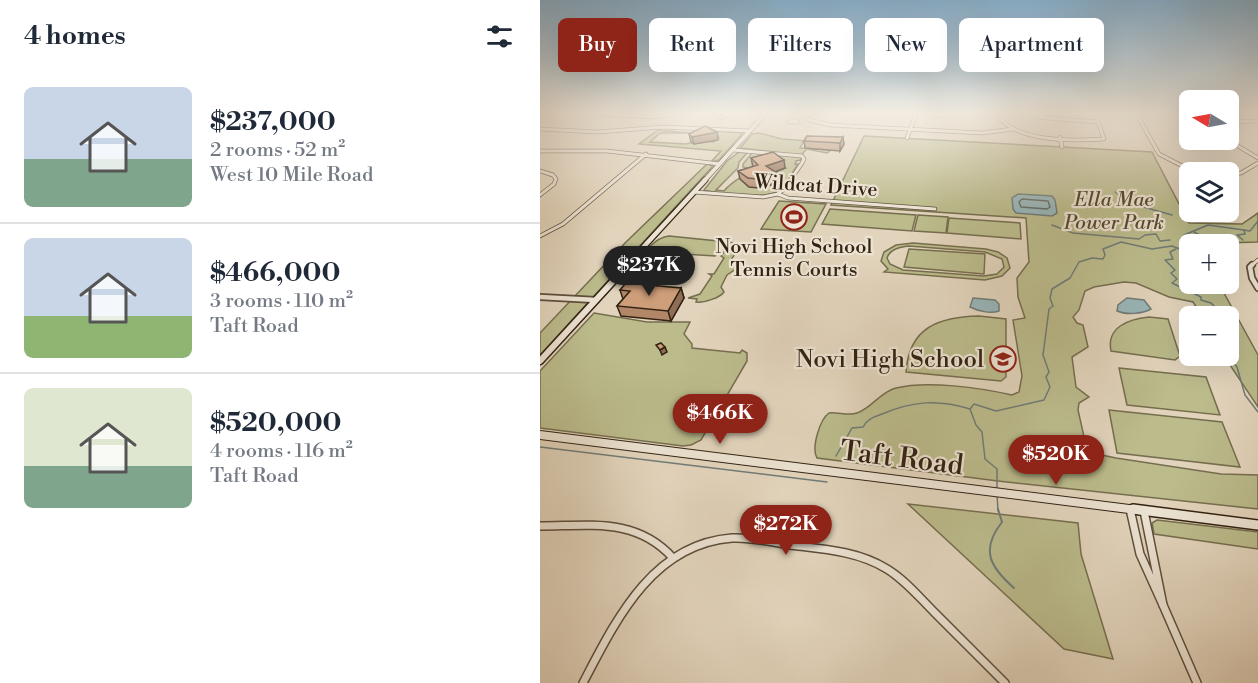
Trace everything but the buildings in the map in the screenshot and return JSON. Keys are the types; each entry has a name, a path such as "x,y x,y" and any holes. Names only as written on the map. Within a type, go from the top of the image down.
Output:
{"main road":[{"path":"540,361 738,145"},
{"name":"Taft Road","path":"540,435 1258,525"}],"street":[{"path":"1153,145 1162,157 1179,165"},
{"path":"1239,147 1258,158"},
{"path":"733,150 802,156 804,159 785,188 778,194"},
{"path":"540,151 646,154 688,162 720,164"},
{"path":"540,236 560,226 646,154"},
{"path":"1239,173 1258,163"},
{"path":"540,171 554,176 554,184 540,195"},
{"name":"Wildcat Drive","path":"694,192 763,197 778,194 788,198 935,208"},
{"path":"1258,260 1252,263 1250,272 1258,288"},
{"path":"540,297 596,300"},
{"path":"1130,509 1140,554 1197,683"},
{"path":"1144,511 1163,604"},
{"path":"540,526 602,526 634,530 659,543 673,558"},
{"path":"583,683 625,605 650,576 673,558 704,543 731,538 857,555 883,567 903,582 1005,683"}],"green space":[{"path":"649,145 732,145 719,160 711,162 721,151"},
{"path":"743,145 802,145 800,148 831,150 827,153 807,149 801,155 740,148"},
{"name":"Ella Mae Power Park","path":"860,145 1024,145 1152,152 1179,204 1179,222 1242,224 1258,213 1258,242 1239,243 1239,234 1179,234 1179,294 1224,294 1231,306 1196,306 1193,302 1169,297 1136,283 1124,282 1094,287 1085,291 1079,310 1073,317 1077,323 1083,325 1088,347 1072,357 1076,387 1089,397 1079,403 1078,410 1087,450 1116,458 1221,474 1258,475 1258,509 998,481 817,458 815,448 817,434 822,421 829,413 857,413 896,388 923,385 954,386 1012,395 1019,392 1022,376 1013,320 1025,318 1018,297 1017,278 1029,262 1026,218 831,205"},
{"path":"739,152 747,153 739,162 738,168 716,190 724,191 748,172 750,169 743,167 743,164 752,153 800,157 801,160 796,161 795,164 798,164 785,185 770,185 774,187 771,190 779,190 773,193 743,195 704,190 727,161"},
{"path":"707,164 713,166 540,355 540,333 626,242"},
{"name":"Novi High School Tennis Courts","path":"779,201 826,204 811,232 761,229"},
{"path":"830,209 916,215 912,231 822,224"},
{"path":"918,215 948,217 946,233 914,231"},
{"path":"949,218 1020,223 1021,239 947,233"},
{"path":"669,236 718,241 720,251 715,256 667,253 659,262 662,264 658,264 645,279 647,281 623,282 623,278 650,246"},
{"path":"725,242 736,243 740,246 731,260 739,267 727,275 721,287 724,292 703,302 696,302 697,299 688,298 700,294 712,276 709,274 714,274 724,258 721,256"},
{"path":"913,243 986,249 998,252 1007,258 1010,268 1002,276 985,280 884,272 888,269 881,261 884,252 896,245","holes":["909,246 985,252 1002,259 1004,267 997,274 984,276 903,270 890,264 887,258 893,251"]},
{"path":"909,249 985,254 984,274 904,267"},
{"path":"594,313 647,322 690,322 684,334 692,344 692,348 740,353 742,350 747,353 747,361 701,440 683,446 540,428 540,371"},
{"path":"979,316 1006,319 1006,377 1001,381 906,372 913,344 929,328 951,319"},
{"path":"1149,317 1168,319 1179,357 1175,360 1111,351 1110,343 1116,330 1134,320"},
{"path":"1239,320 1258,355 1258,407 1231,366 1239,366"},
{"path":"1119,368 1206,377 1220,415 1127,405"},
{"path":"1109,410 1222,422 1240,467 1117,453"},
{"path":"908,504 1078,523 1081,554 1113,659 1064,649"},
{"path":"1157,520 1258,532 1258,549 1154,534 1152,523"}],"water":[{"path":"1018,194 1052,196 1057,213 1052,216 1016,213 1013,209 1012,198"},
{"path":"973,298 995,300 999,304 999,311 984,312 970,307"},
{"path":"1127,298 1144,300 1151,309 1134,313 1117,311 1118,305"}],"waterway":[{"path":"1115,192 1133,204 1172,215"},
{"path":"1244,230 1250,231 1258,221"},
{"path":"1052,225 1073,233 1139,239 1145,235 1156,234 1160,241 1170,240"},
{"path":"1186,234 1208,225 1244,230"},
{"path":"1243,240 1237,235 1245,234 1244,230"},
{"path":"1194,232 1198,234"},
{"path":"970,409 974,404 996,411 1044,400 1050,387 1046,377 1049,372 1043,355 1049,309 1053,306 1050,298 1052,289 1070,278 1079,262 1092,258 1103,259 1105,255 1103,249 1121,242 1152,249 1172,246 1179,249"},
{"path":"1176,249 1170,252 1173,259 1165,260 1175,270 1171,273 1177,279 1172,283 1214,306"},
{"path":"1236,366 1245,395 1258,412"},
{"path":"836,456 852,428 863,427 876,416 904,406 936,403 970,409"},
{"path":"970,409 976,425 982,432 985,459 997,469 997,490"},
{"path":"540,447 827,482"},
{"path":"997,494 998,511"},
{"path":"998,509 1002,522 991,541 991,558 999,573 1014,588"}],"place":[{"name":"Novi High School Tennis Courts","path":"794,217"},
{"name":"Novi High School","path":"1003,359"}]}
